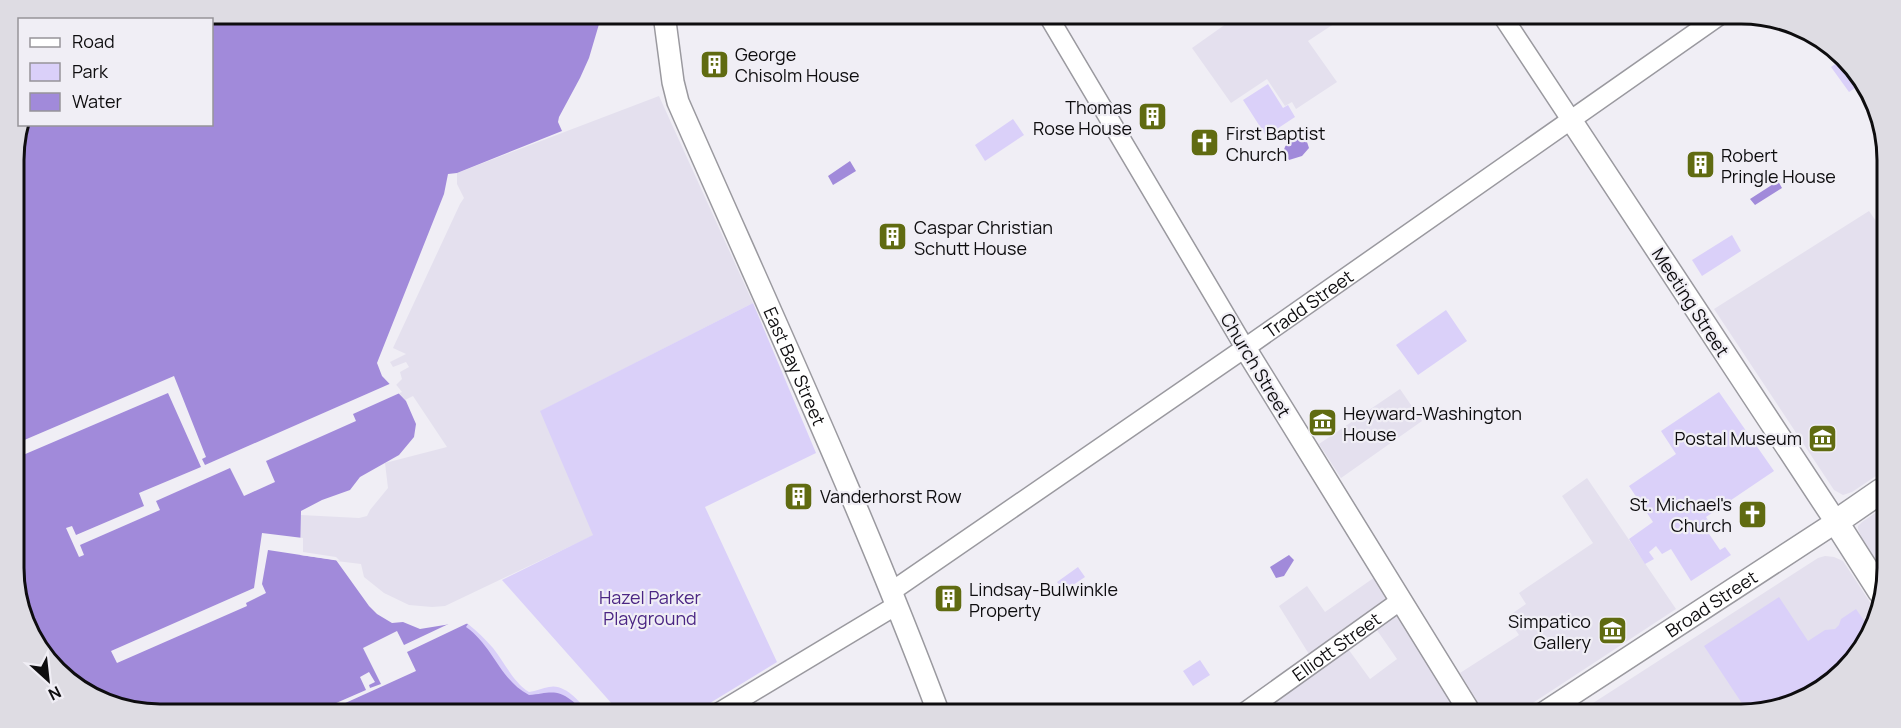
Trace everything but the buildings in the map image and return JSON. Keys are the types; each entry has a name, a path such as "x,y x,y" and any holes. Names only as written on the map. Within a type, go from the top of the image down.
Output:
{"main road":[{"name":"Broad Street","path":"1836,522 1877,494"},
{"name":"Meeting Street","path":"1836,522 1876,585"}],"street":[{"name":"East Bay Street","path":"665,24 678,102 846,481 895,598 935,704"},
{"name":"Church Street","path":"1053,24 1245,348 1465,704"},
{"name":"Meeting Street","path":"1508,24 1836,522"},
{"name":"Tradd Street","path":"731,704 895,598 1245,348 1708,24"},
{"name":"Broad Street","path":"1557,704 1836,522"},
{"name":"Elliott Street","path":"1256,704 1400,601"}],"shaded area":[{"path":"1226,24 1334,24 1308,41 1337,82 1296,109 1292,102 1285,106 1267,79 1231,103 1192,48"},
{"path":"659,96 753,303 541,411 594,535 445,606 432,607 409,605 384,593 364,577 361,564 262,552 294,535 301,515 359,518 367,516 388,488 385,463 447,447 413,396 405,400 394,387 402,379 400,372 409,367 406,362 393,367 390,362 406,354 393,348 464,198 457,184 457,173"},
{"path":"1869,211 1877,222 1877,475 1852,492 1843,495 1834,490 1714,309"},
{"path":"1400,389 1422,421 1341,478 1319,444"},
{"path":"1587,478 1676,609 1531,704 1479,704 1460,673 1519,635 1507,617 1526,604 1519,593 1593,543 1562,496"},
{"path":"1877,512 1877,562 1858,529 1862,522"},
{"path":"1834,557 1843,561 1872,605 1854,644 1831,670 1809,686 1793,694 1750,704 1592,704 1818,558"},
{"path":"1375,577 1390,601 1312,659 1279,606 1307,586 1325,612"},
{"path":"1393,614 1399,616 1453,704 1265,704 1346,646 1370,679 1397,659 1374,626"}],"green space":[{"path":"1836,63 1856,87 1849,92 1831,67"},
{"path":"1268,84 1283,108 1288,105 1295,117 1266,136 1243,100"},
{"path":"1013,119 1024,135 985,161 975,145"},
{"path":"1732,235 1741,251 1702,276 1692,260"},
{"name":"Hazel Parker Playground","path":"753,303 816,453 705,507 777,662 708,704 612,704 502,580 593,535 540,411"},
{"path":"1446,310 1467,341 1418,375 1396,345"},
{"path":"1719,392 1774,471 1706,517 1712,527 1707,531 1720,550 1725,547 1731,555 1691,581 1671,549 1662,554 1656,546 1649,552 1654,559 1645,564 1629,539 1653,522 1629,486 1676,454 1661,431"},
{"path":"1078,567 1085,577 1064,591 1057,582"},
{"path":"1779,597 1808,641 1825,630 1835,629 1841,619 1856,609 1865,622 1854,644 1824,676 1793,694 1759,703 1742,704 1704,646"},
{"path":"468,624 481,635 514,678 529,692 549,687 561,688 581,704 453,704 463,630"},
{"path":"1200,660 1210,675 1193,686 1183,671"}],"water":[{"path":"213,24 599,24 589,58 559,117 558,122 562,131 457,173 448,174 444,194 377,363 382,376 406,401 416,424 414,437 399,455 360,477 350,490 322,500 301,511 300,555 336,560 377,614 392,623 403,622 420,629 463,622 468,624 466,627 476,635 503,672 519,688 529,695 551,693 565,696 575,704 142,703 116,697 78,676 78,650 52,650 31,612 24,577 24,151 29,126 213,126"},
{"path":"1299,138 1306,139 1309,148 1302,156 1289,160 1284,154 1286,145"},
{"path":"850,161 856,171 833,185 828,176"},
{"path":"1778,181 1782,188 1755,205 1750,199"},
{"path":"1289,555 1294,560 1284,576 1276,578 1270,567"}],"pier":[{"path":"174,376 206,457 202,459 205,465 394,382 402,392 353,414 356,421 266,461 275,482 244,496 230,468 156,501 160,510 80,545 84,555 79,557 66,528 72,526 76,535 144,506 139,493 201,467 168,393 24,455 24,440"},
{"path":"262,533 303,538 303,552 336,557 340,561 268,550 262,584 266,593 246,603 247,606 117,663 111,651 254,588"},
{"path":"459,619 470,622 407,652 416,671 343,704 334,704 366,690 360,677 369,672 375,682 369,685 370,688 381,684 363,648 397,631 404,645"}],"place":[{"name":"George Chisolm House","path":"714,64"},
{"name":"Thomas Rose House","path":"1153,117"},
{"name":"First Baptist Church","path":"1205,143"},
{"name":"Robert Pringle House","path":"1700,165"},
{"name":"Caspar Christian Schutt House","path":"893,237"},
{"name":"Heyward-Washington House","path":"1322,423"},
{"name":"Postal Museum","path":"1823,438"},
{"name":"Vanderhorst Row","path":"799,496"},
{"name":"St. Michael's Church","path":"1753,514"},
{"name":"Lindsay-Bulwinkle Property","path":"948,599"},
{"name":"Simpatico Gallery","path":"1612,631"}]}
